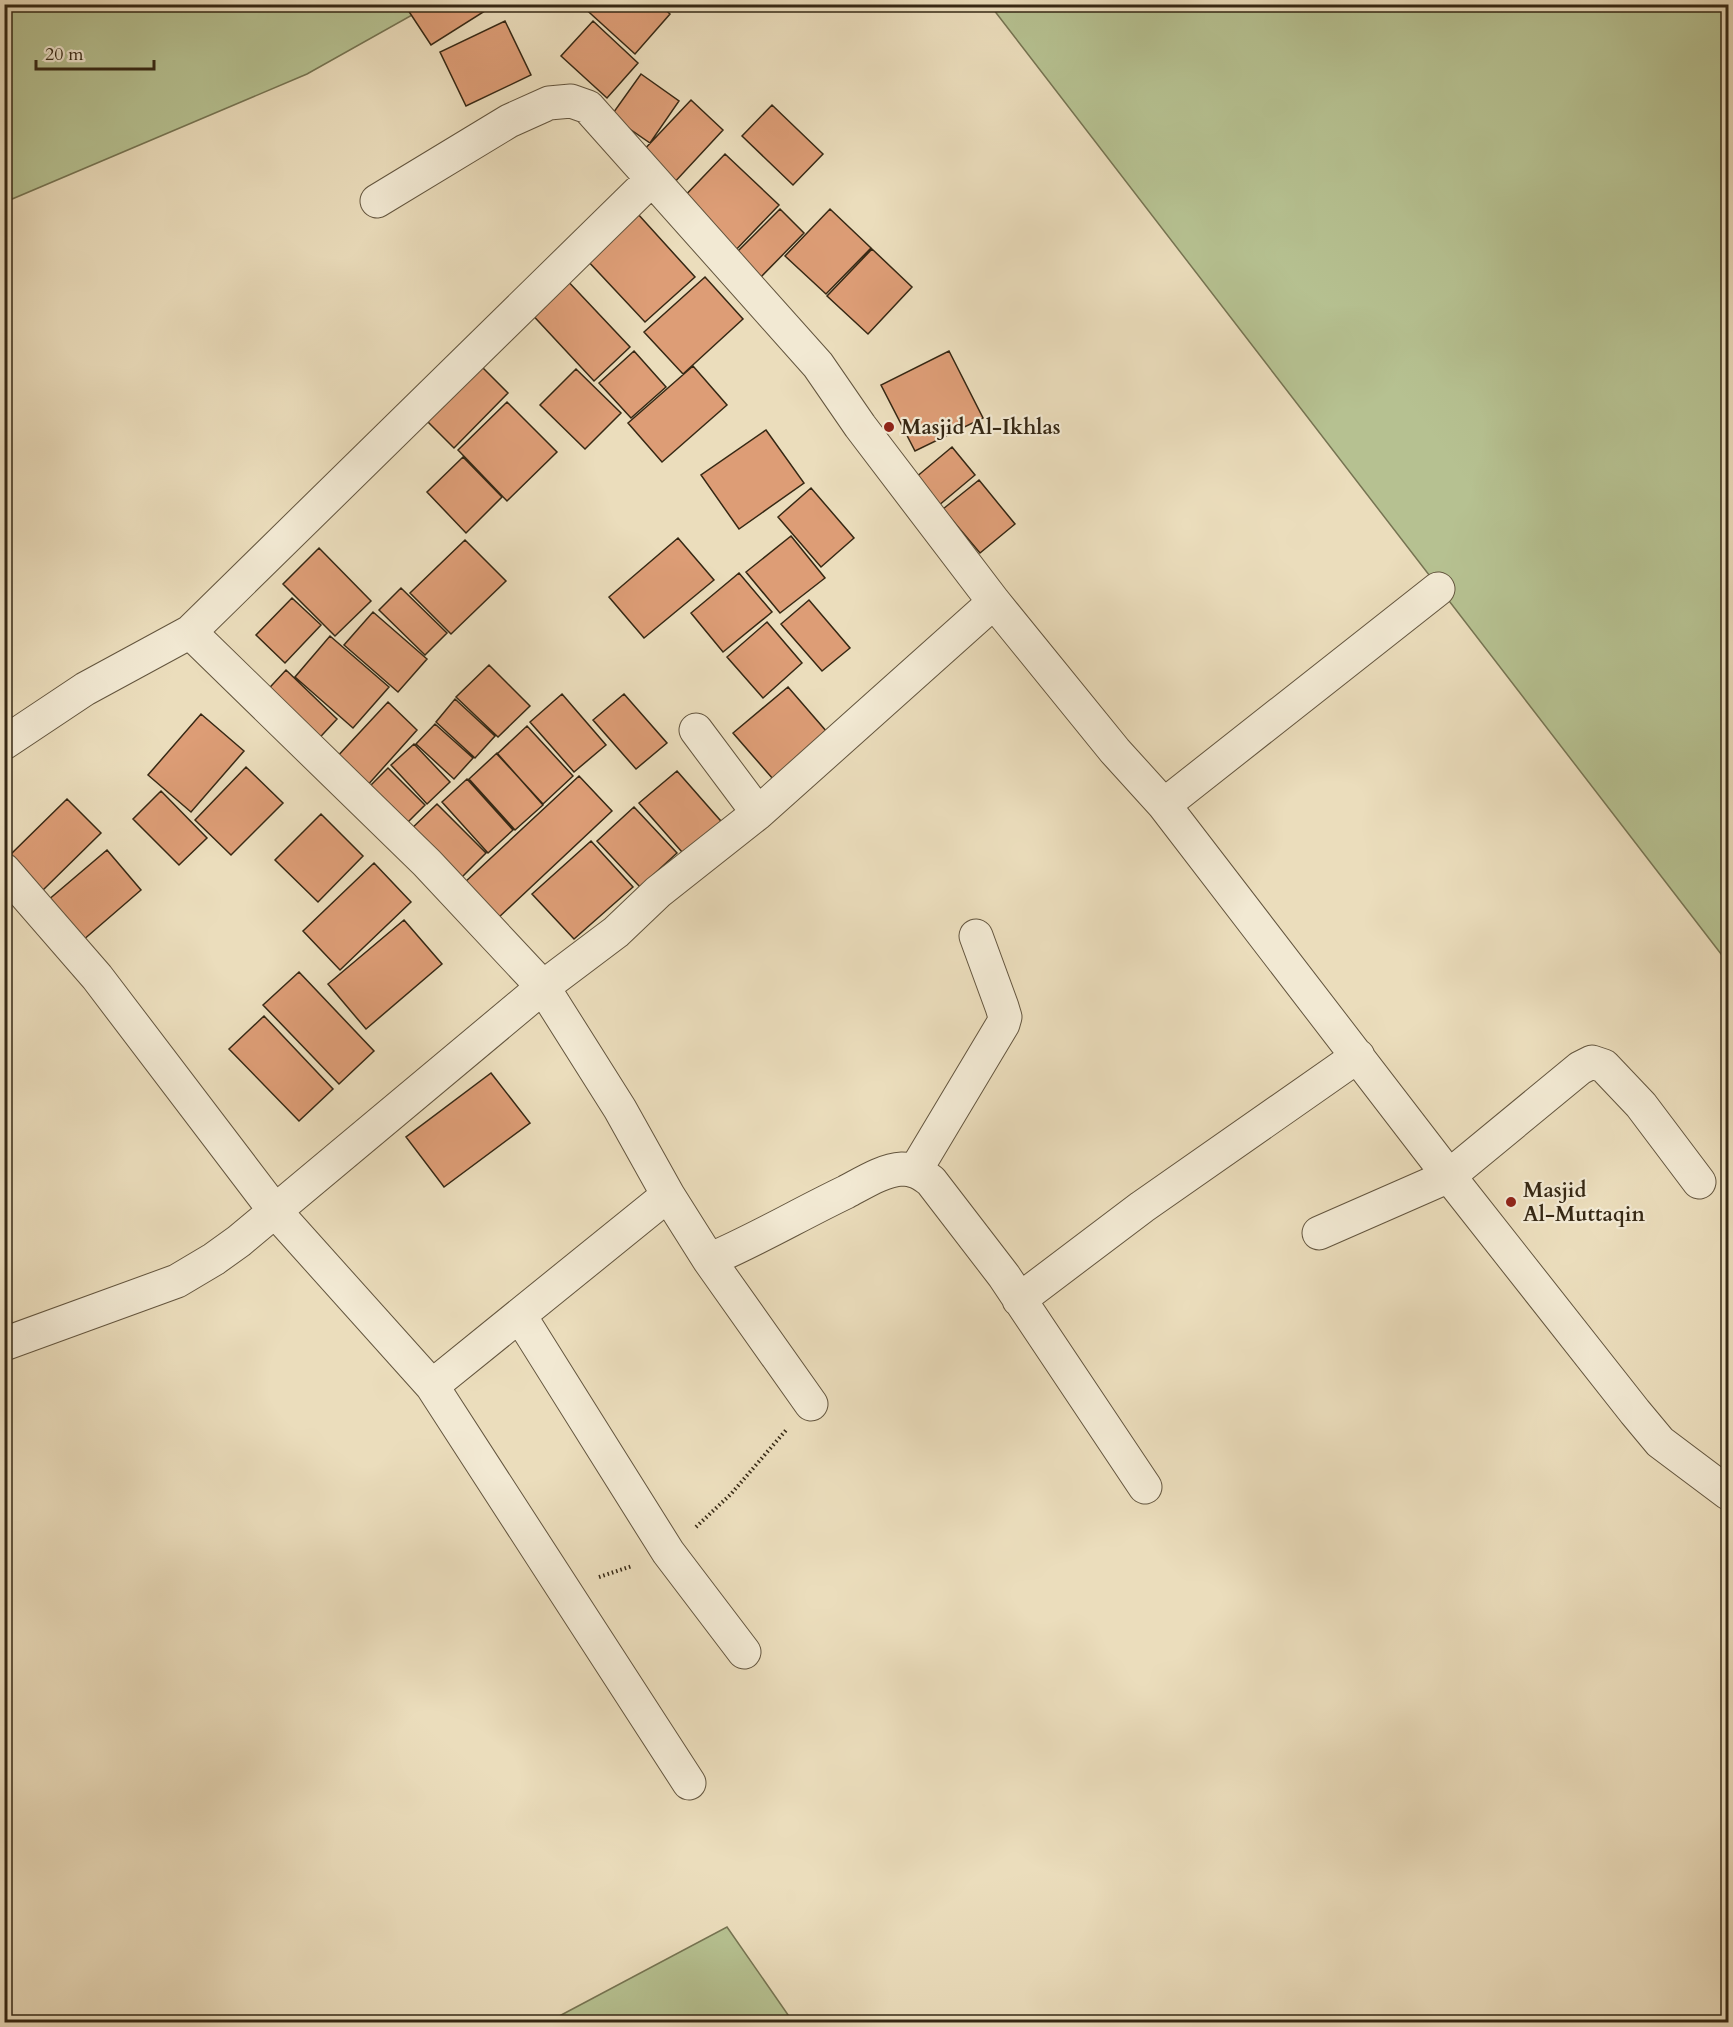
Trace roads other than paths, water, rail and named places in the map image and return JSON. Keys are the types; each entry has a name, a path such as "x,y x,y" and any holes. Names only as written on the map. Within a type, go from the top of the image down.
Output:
{"street":[{"path":"376,201 509,121 549,103 571,101 588,107 818,365 860,426 994,602 1114,751 1164,805 1449,1176 1641,1420 1660,1442 1728,1493"},
{"path":"4,743 85,689 190,632 651,180"},
{"path":"1164,805 1438,589"},
{"path":"4,1344 177,1281 223,1253 543,987 616,932 658,892 758,813 994,602"},
{"path":"190,632 427,863 543,987 620,1109 668,1195 709,1260 811,1404"},
{"path":"696,730 758,813"},
{"path":"4,870 97,977 275,1211 432,1386 688,1783"},
{"path":"915,1171 1003,1024 1005,1017 976,936"},
{"path":"1018,1300 1142,1207 1358,1056"},
{"path":"1319,1233 1449,1176 1588,1062 1604,1066 1641,1105 1699,1182"},
{"path":"709,1260 880,1175 900,1169 915,1171 931,1182 1004,1276 1145,1487"},
{"path":"432,1386 668,1195"},
{"path":"520,1316 668,1552 744,1652"}],"place":[{"name":"Masjid Al-Ikhlas","path":"889,427"},
{"name":"Masjid Al-Muttaqin","path":"1511,1202"}]}
